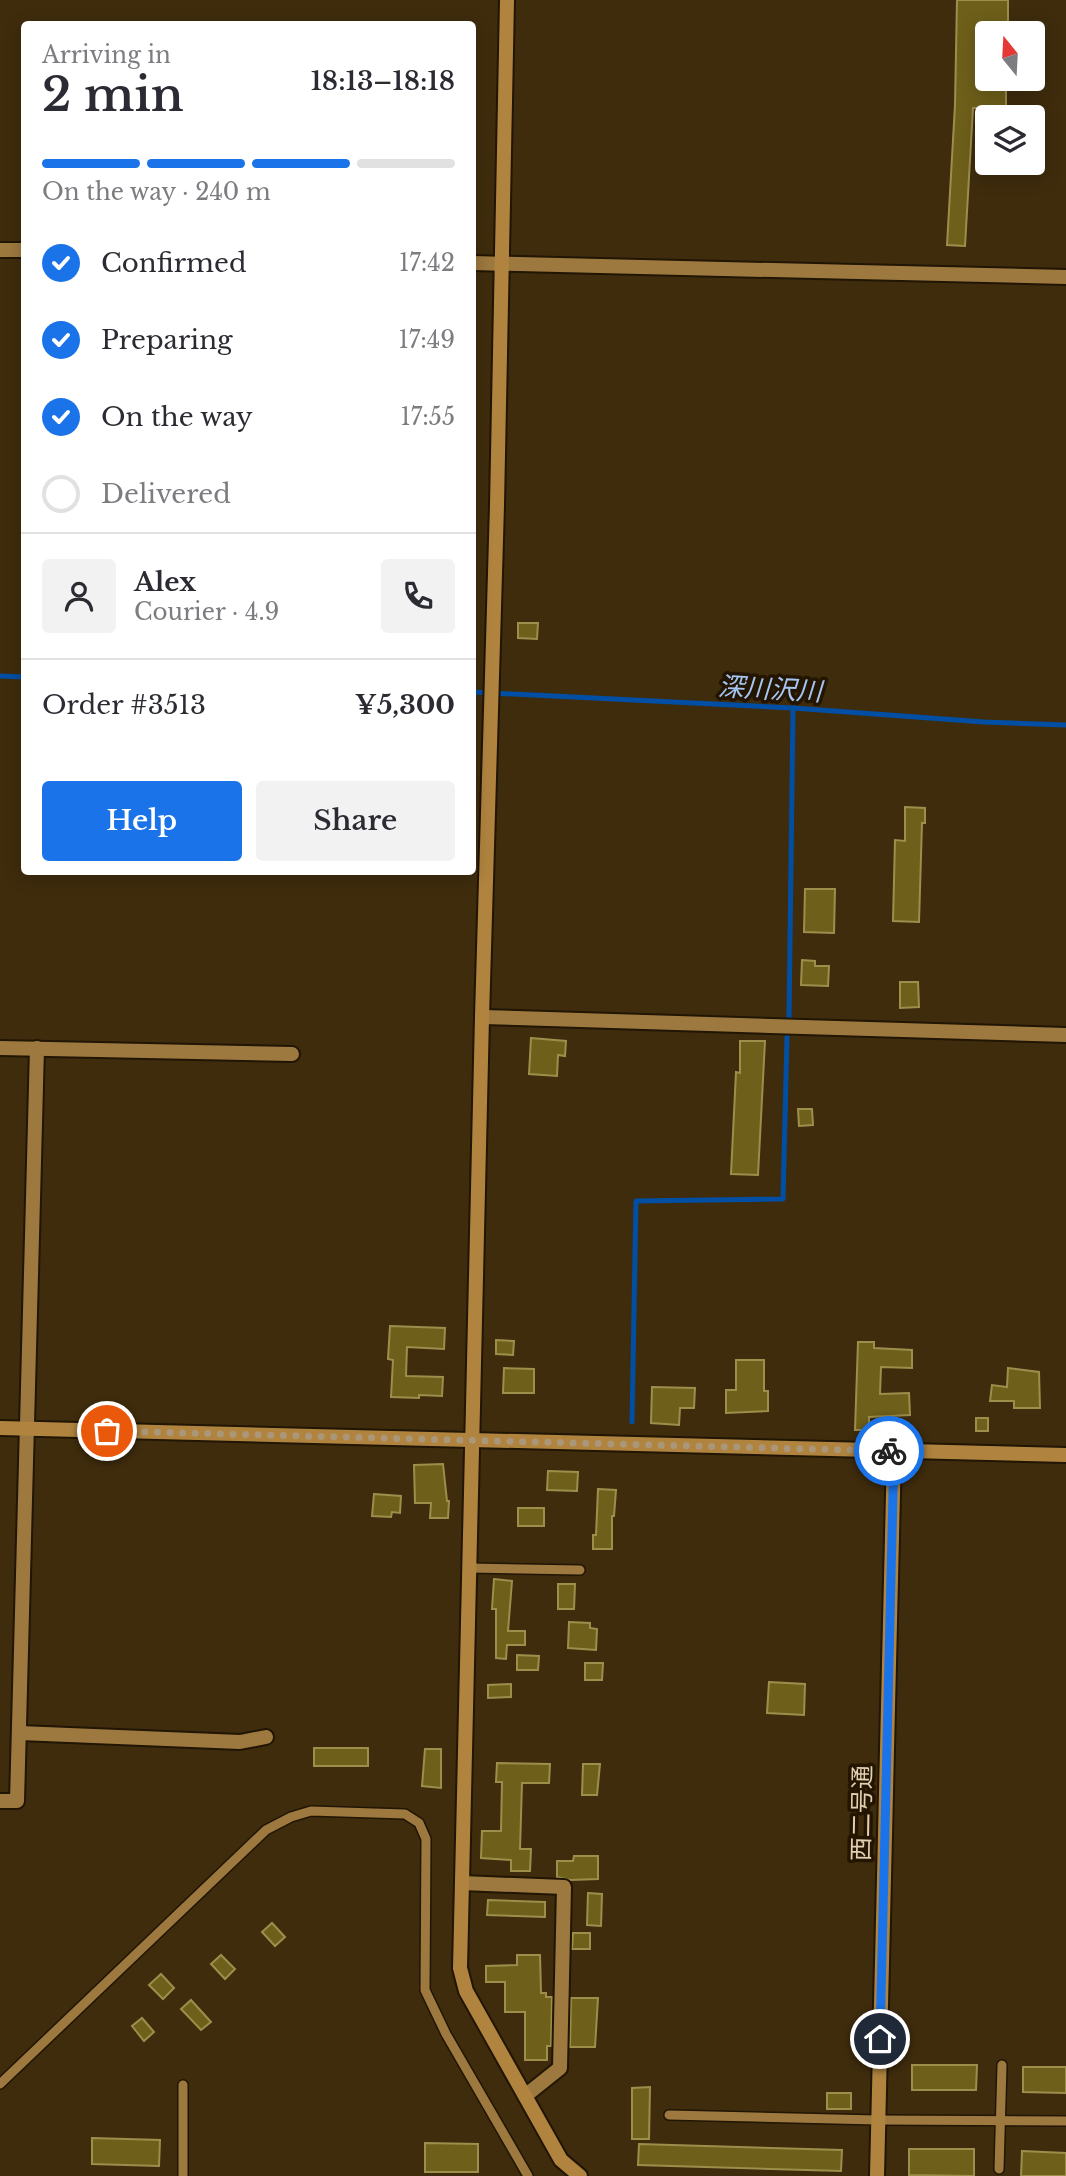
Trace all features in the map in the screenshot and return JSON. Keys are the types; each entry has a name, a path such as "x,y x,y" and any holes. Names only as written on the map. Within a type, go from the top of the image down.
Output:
{"street":[{"path":"507,0 503,264 460,1968 466,1991 561,2160 580,2176"},
{"path":"0,250 21,250"},
{"path":"476,263 1066,277"},
{"path":"482,1017 1066,1035"},
{"path":"0,1048 292,1054"},
{"path":"0,1801 17,1801 37,1048"},
{"path":"0,1428 1066,1455"},
{"name":"西二号通","path":"877,2176 894,1451"},
{"path":"20,1733 240,1742 266,1737"},
{"path":"462,1883 564,1886 560,2068 525,2096"}],"lane":[{"path":"469,1568 580,1570"},
{"path":"0,2084 266,1830 290,1817 311,1811 405,1814 419,1823 426,1839 425,1990 446,2034 528,2176"},
{"path":"999,2169 1002,2065"},
{"path":"183,2085 183,2176"},
{"path":"668,2115 1066,2121"}],"building":[{"path":"957,0 1008,0 1008,21 975,21 975,91 1006,91 1006,105 975,105 973,108 965,246 947,245 955,105"},
{"path":"518,623 538,623 537,639 518,638"},
{"path":"905,807 925,808 925,823 922,823 919,922 893,921 895,840 905,841"},
{"path":"805,889 835,889 834,933 804,932"},
{"path":"802,960 815,961 815,966 829,966 828,986 801,985"},
{"path":"900,982 918,982 919,1007 900,1008"},
{"path":"531,1038 566,1041 565,1056 558,1055 557,1076 529,1074"},
{"path":"740,1041 765,1041 758,1175 731,1174 736,1072 740,1073"},
{"path":"798,1109 812,1109 813,1125 799,1126"},
{"path":"390,1326 445,1328 444,1349 407,1347 406,1376 443,1377 442,1396 391,1397 393,1360 388,1359"},
{"path":"496,1340 514,1341 513,1355 496,1354"},
{"path":"858,1342 874,1342 874,1348 912,1350 912,1368 881,1367 880,1394 909,1393 910,1415 869,1417 869,1430 855,1430"},
{"path":"736,1360 764,1360 764,1391 768,1391 768,1411 726,1413 726,1390 736,1390"},
{"path":"504,1368 534,1369 534,1393 503,1393"},
{"path":"1008,1368 1039,1372 1040,1408 1014,1408 1014,1401 990,1401 992,1385 1007,1387"},
{"path":"652,1387 695,1388 694,1408 680,1408 679,1425 651,1423"},
{"path":"976,1418 988,1418 988,1431 976,1431"},
{"path":"443,1464 449,1501 448,1518 430,1518 431,1503 415,1503 414,1465"},
{"path":"548,1471 578,1472 577,1491 547,1490"},
{"path":"598,1489 616,1490 612,1516 612,1549 593,1549"},
{"path":"374,1494 401,1496 400,1513 392,1512 391,1517 372,1516"},
{"path":"518,1508 544,1508 544,1526 518,1526"},
{"path":"494,1579 512,1581 508,1631 525,1631 525,1645 507,1645 506,1659 496,1658 496,1609 492,1609"},
{"path":"558,1584 575,1584 574,1609 558,1609"},
{"path":"569,1622 590,1623 590,1628 597,1629 596,1650 568,1648"},
{"path":"517,1655 539,1656 538,1670 517,1670"},
{"path":"585,1663 603,1663 602,1680 585,1680"},
{"path":"769,1682 805,1684 804,1715 767,1713"},
{"path":"511,1684 511,1697 488,1698 488,1685"},
{"path":"314,1748 368,1748 368,1766 314,1766"},
{"path":"425,1749 441,1749 441,1788 422,1786"},
{"path":"497,1763 550,1764 549,1783 522,1783 520,1849 531,1849 530,1871 511,1871 511,1860 481,1858 482,1831 501,1831 502,1782 496,1782"},
{"path":"583,1764 600,1764 597,1795 582,1795"},
{"path":"574,1856 598,1856 598,1879 570,1880 557,1877 557,1861 573,1861"},
{"path":"588,1893 602,1894 601,1926 587,1925"},
{"path":"488,1900 545,1902 545,1917 487,1915"},
{"path":"272,1923 285,1937 275,1946 262,1932"},
{"path":"573,1933 590,1933 590,1949 572,1949"},
{"path":"221,1955 235,1969 225,1979 211,1964"},
{"path":"517,1955 540,1955 541,1993 552,1997 551,2046 547,2046 547,2060 525,2060 525,2012 505,2012 505,1982 486,1982 486,1966 517,1965"},
{"path":"161,1974 174,1988 163,1999 149,1985"},
{"path":"571,1998 598,1998 595,2047 570,2047"},
{"path":"191,2000 211,2022 201,2030 181,2009"},
{"path":"142,2018 154,2032 144,2041 132,2026"},
{"path":"912,2065 977,2065 976,2090 912,2090"},
{"path":"1023,2067 1066,2067 1066,2093 1023,2092"},
{"path":"650,2087 649,2139 632,2139 632,2088"},
{"path":"827,2093 851,2093 851,2109 827,2109"},
{"path":"92,2138 160,2140 159,2166 92,2164"},
{"path":"425,2143 478,2144 478,2172 425,2172"},
{"path":"639,2144 842,2150 841,2171 638,2165"},
{"path":"909,2149 974,2149 974,2176 909,2175"},
{"path":"1022,2151 1066,2153 1066,2176 1021,2176"}],"waterway":[{"name":"深川沢川","path":"0,676 21,677"},
{"name":"深川沢川","path":"476,692 1066,725"},
{"path":"789,1019 793,708"},
{"path":"632,1422 636,1201 783,1199 787,1037"}],"way so far":[{"path":"107,1431 889,1451"}],"route":[{"path":"880,2039 894,1451 889,1451"}]}
